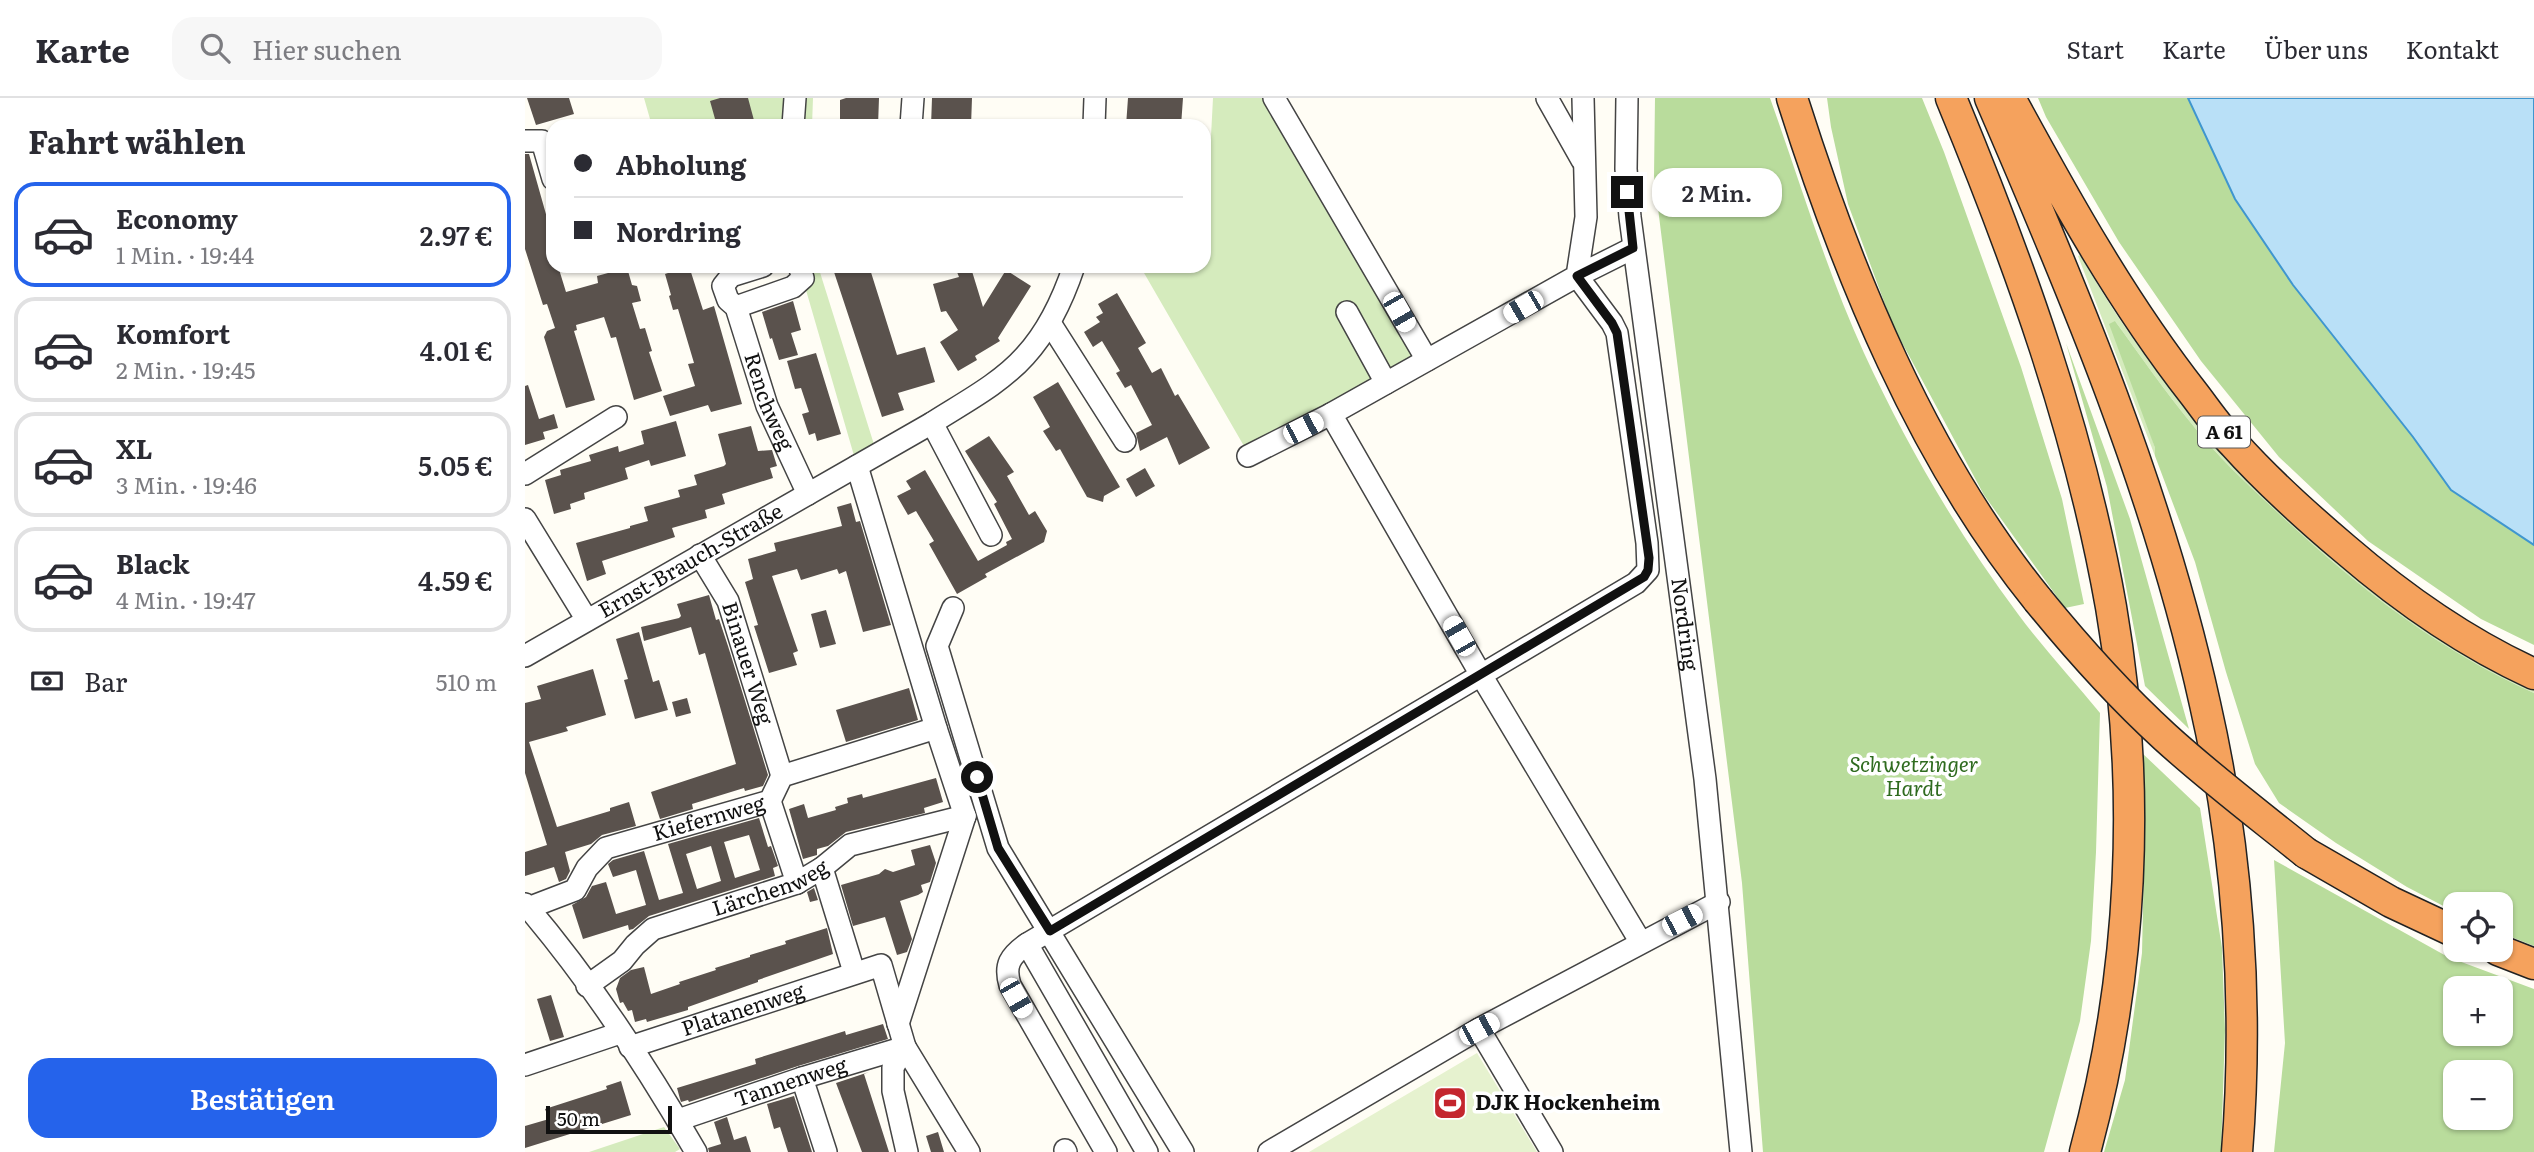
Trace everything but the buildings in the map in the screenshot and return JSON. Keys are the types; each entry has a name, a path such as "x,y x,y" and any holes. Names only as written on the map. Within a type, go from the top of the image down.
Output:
{"highway":[{"path":"1792,98 1853,271 1909,396 1976,516 2004,558 2110,682 2166,738 2307,853 2391,902 2443,926"},
{"path":"1951,98 2018,267 2051,369 2094,528 2111,606 2119,667 2129,808 2127,899 2110,1041 2085,1152"},
{"path":"1990,98 2053,244 2113,399 2177,595 2205,704 2225,813 2234,885 2242,1024 2237,1152"},
{"name":"A 61","path":"2010,98 2066,201 2133,311 2176,372 2232,443 2301,512 2411,604 2468,640 2534,674"},
{"path":"2513,956 2534,964"}],"street":[{"path":"794,119 795,98"},
{"path":"912,119 913,98"},
{"path":"1094,119 1095,98"},
{"path":"1274,98 1427,360"},
{"path":"1547,98 1584,164"},
{"path":"1106,1152 1010,985 1006,974 1008,962 1014,953 1636,583 1648,570 1647,543 1617,333 1577,276 1586,217 1583,98"},
{"name":"Nordring","path":"1627,98 1626,169 1633,248 1688,649 1719,902 1741,1152"},
{"path":"540,142 546,159"},
{"path":"1248,456 1331,414 1577,276 1633,248"},
{"name":"Renchweg","path":"728,273 723,286 728,300 736,307 767,407 808,494"},
{"path":"736,307 793,287 803,278 801,273"},
{"name":"Ernst-Brauch-Straße","path":"525,656 932,423 995,382 1024,357 1050,323 1071,273"},
{"path":"1347,312 1386,383"},
{"path":"1050,323 1125,441"},
{"path":"1331,414 1481,675 1640,941"},
{"path":"525,474 616,417"},
{"path":"932,423 991,535"},
{"path":"857,466 965,816 898,1024 905,1047 969,1152"},
{"path":"525,519 587,620"},
{"name":"Binauer Weg","path":"701,555 728,601 782,776"},
{"path":"953,608 937,646 998,848 1183,1152"},
{"name":"Kiefernweg","path":"527,906 575,890 587,868 606,848 770,801 782,776 936,728"},
{"path":"770,801 797,883"},
{"name":"Lärchenweg","path":"587,986 622,961 653,929 797,883 822,868 850,845 965,816"},
{"path":"822,868 855,972"},
{"path":"1269,1152 1479,1029 1640,941 1719,902"},
{"path":"527,906 625,1040 696,1152"},
{"path":"1027,944 1147,1152"},
{"name":"Platanenweg","path":"525,1065 625,1040 881,965 898,1024"},
{"path":"1479,1029 1552,1152"},
{"path":"905,1047 893,1067 893,1091 907,1152"},
{"name":"Tannenweg","path":"678,1120 905,1047"},
{"path":"803,1078 826,1152"}],"green space":[{"path":"644,98 813,98 812,119 650,119"},
{"path":"1213,98 1271,98 1424,359 1248,453 1144,273 1211,273"},
{"name":"Schwetzinger Hardt","path":"1655,98 1770,98 1838,291 1897,421 1934,488 1996,584 2100,713 2091,941 2080,1021 2044,1152 1763,1152 1742,883 1654,176"},
{"path":"1827,98 1922,98 2021,367 2062,499 2084,604 2065,608 1984,495 1893,326 1848,204"},
{"path":"2038,98 2188,98 2235,199 2293,285 2413,437 2451,490 2534,545 2534,645 2481,619 2368,541 2279,457 2201,361 2119,242 2046,117"},
{"path":"2080,255 2105,297 2161,377 2222,451 2290,520 2350,574 2401,613 2453,647 2534,690 2534,693 2463,657 2397,613 2304,537 2211,446 2171,398 2115,321 2155,448 2155,456 2078,256"},
{"path":"801,273 820,273 877,454 857,466"},
{"path":"2115,321 2171,398 2211,446 2304,537 2397,613 2463,657 2534,693 2534,946 2513,938 2513,892 2443,892 2443,906 2336,843 2279,803 2255,764 2195,562 2109,324"},
{"path":"2066,343 2130,519 2189,729 2145,686 2107,487"},
{"path":"2142,753 2200,808 2222,948 2225,1030 2221,1152 2104,1152 2125,1080 2142,953 2145,816"},
{"path":"2274,860 2443,954 2443,962 2461,962 2499,976 2443,976 2443,1046 2513,1046 2513,981 2534,989 2534,1152 2274,1152 2285,1043"},
{"name":"DJK Hockenheim","path":"1477,1053 1537,1152 1309,1152"},
{"path":"664,1127 680,1149 675,1152 589,1152"}],"water":[{"path":"2188,98 2534,98 2534,545 2451,490 2413,437 2293,285 2235,199"}],"place":[{"name":"DJK Hockenheim","path":"1450,1103"}],"route":[{"path":"977,777 998,848 1050,931 1644,577 1649,558 1617,333 1577,276 1633,248 1627,192"}]}
